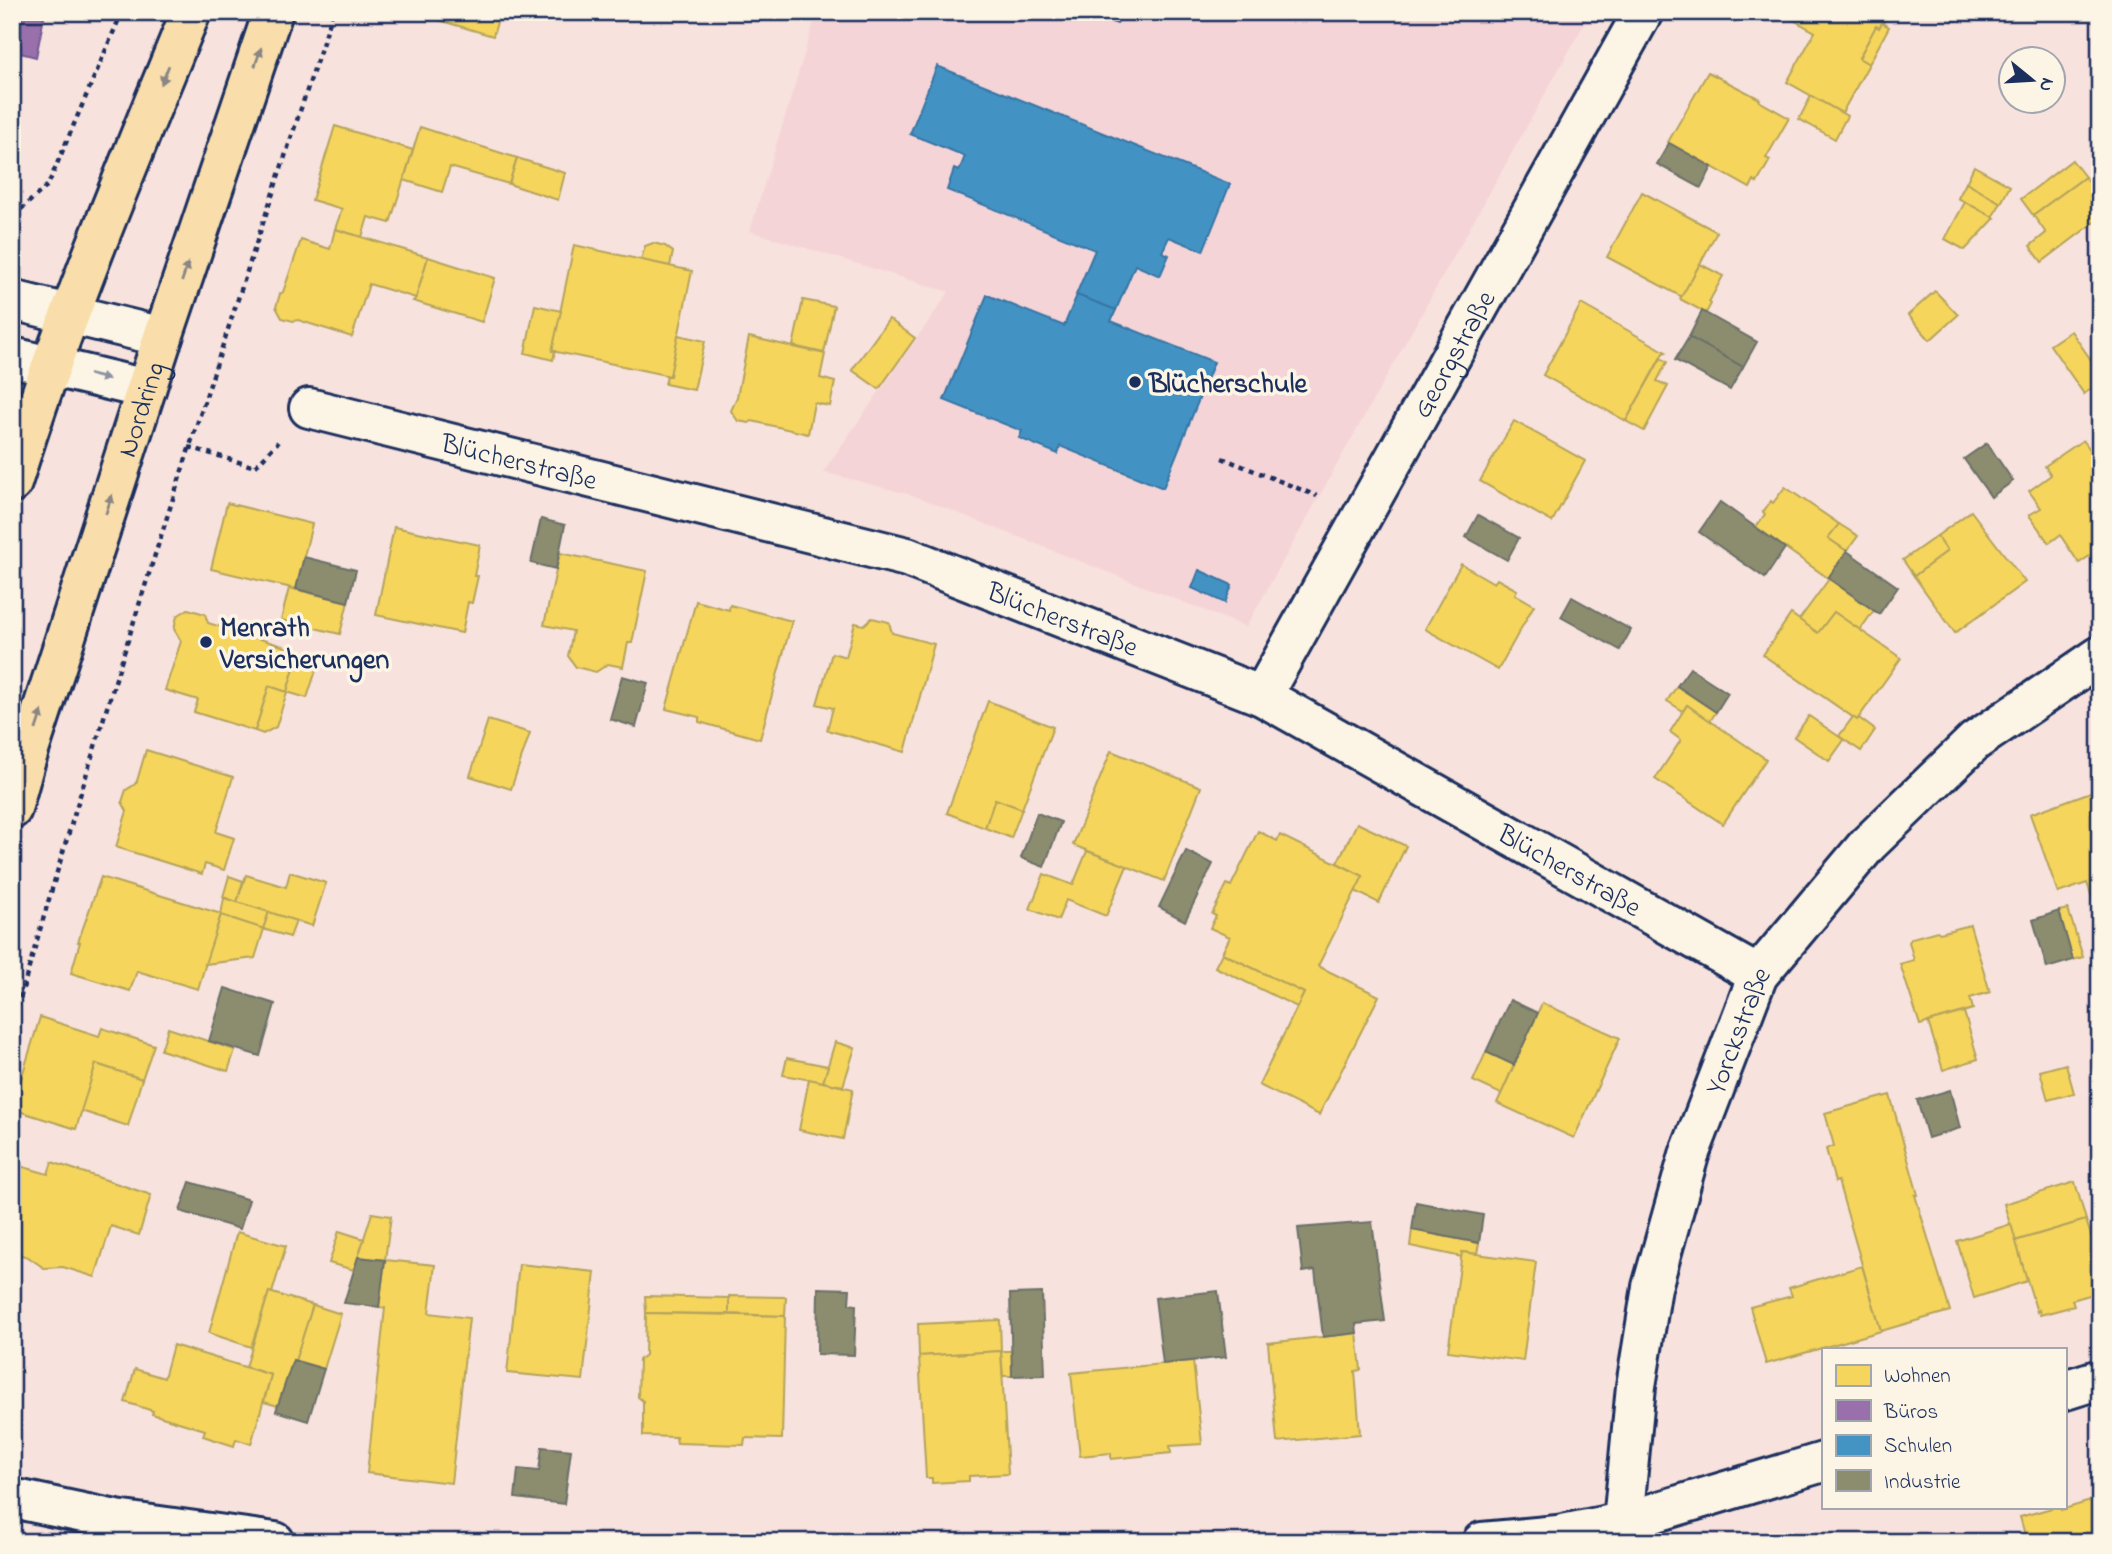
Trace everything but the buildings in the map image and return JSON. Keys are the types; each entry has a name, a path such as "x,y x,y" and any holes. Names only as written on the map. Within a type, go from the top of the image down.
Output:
{"main road":[{"path":"12,483 70,313 191,12"},
{"name":"Nordring","path":"12,809 163,337 273,12"}],"street":[{"name":"Georgstraße","path":"1262,696 1643,12"},
{"path":"12,300 163,337"},
{"path":"12,357 146,389"},
{"name":"Blücherstraße","path":"309,408 907,557 1262,696 1758,975"},
{"name":"Yorckstraße","path":"1624,1532 1636,1386 1652,1287 1689,1155 1758,975 1868,844 1975,741 2100,656"},
{"path":"2066,1390 2100,1379"},
{"path":"1482,1542 1624,1532 1822,1462"},
{"path":"12,1499 116,1520 275,1542"}],"path":[{"path":"12,214 48,185 122,12"},
{"path":"12,1027 66,835 189,447 333,12"},
{"path":"12,229 19,211"},
{"path":"189,447 255,467 309,408"},
{"path":"1222,458 1363,515"}],"shaded area":[{"name":"Blücherschule","path":"817,12 1591,12 1246,627 915,496 823,472 949,292 750,231"}],"place":[{"name":"Blücherschule","path":"1135,382"},
{"name":"Menrath Versicherungen","path":"206,642"}]}
